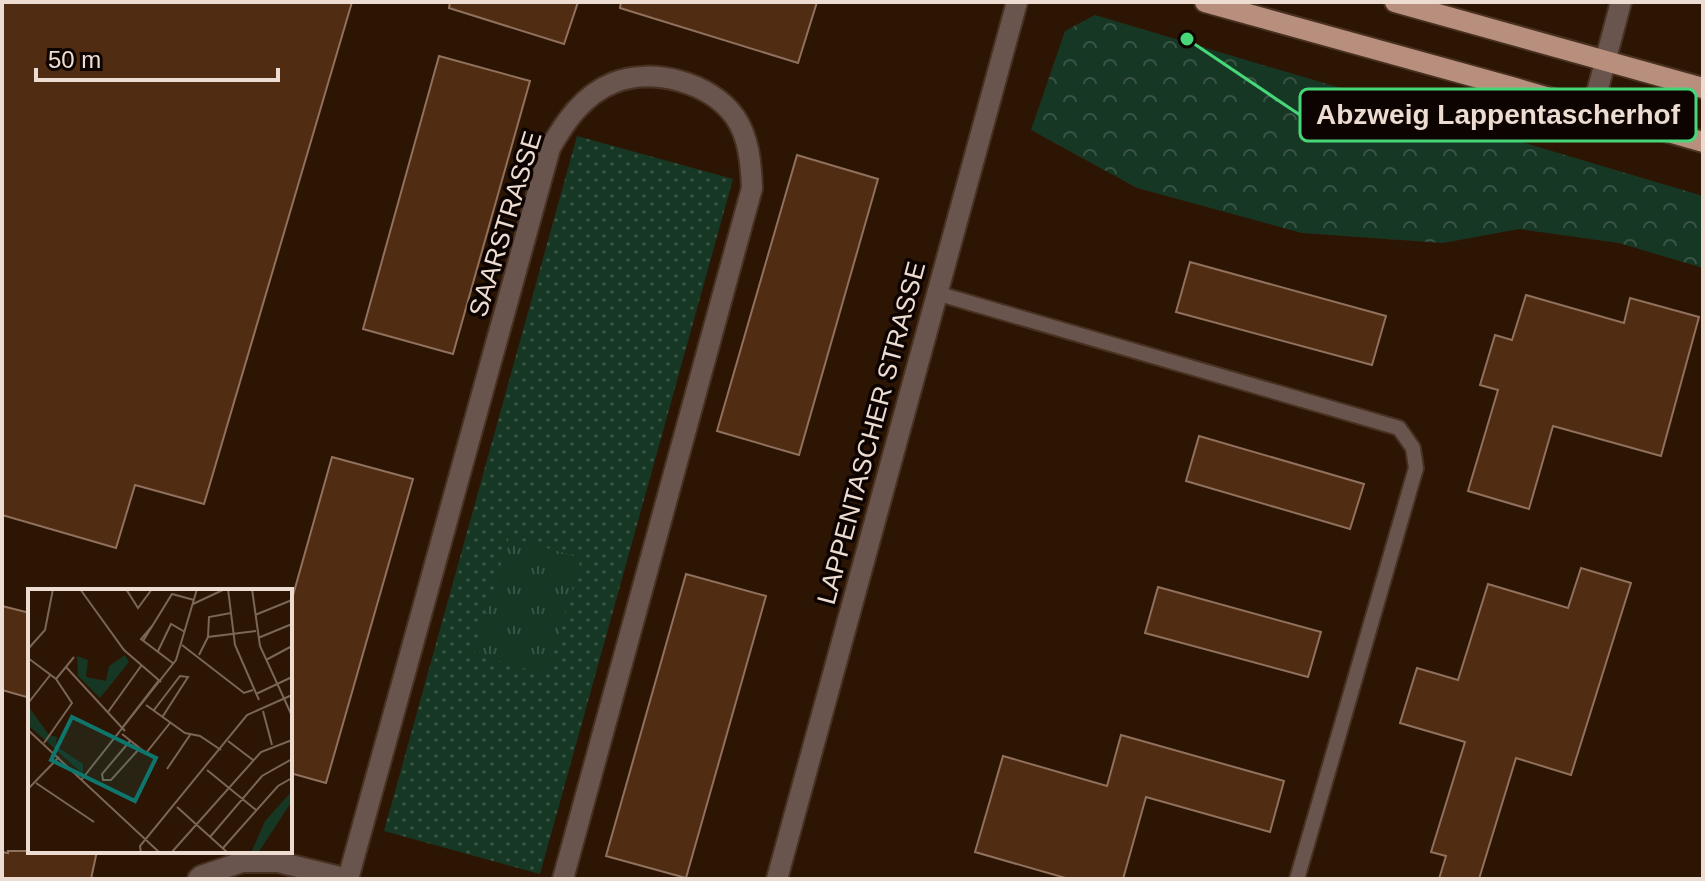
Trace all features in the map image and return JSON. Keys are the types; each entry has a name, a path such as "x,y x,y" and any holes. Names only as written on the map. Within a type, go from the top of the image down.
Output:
{"main road":[{"path":"1205,2 1703,142"},
{"path":"1395,2 1703,88"}],"street":[{"name":"LAPPENTASCHER STRASSE","path":"777,879 1017,2"},
{"path":"1592,111 1621,2"},
{"name":"SAARSTRASSE","path":"348,879 550,148 565,122 581,104 611,83 631,77 665,78 694,85 714,96 735,117 747,142 752,188 563,879"},
{"path":"198,879 242,862 278,862 348,879"}],"lane":[{"path":"936,293 1399,428 1413,448 1416,468 1297,879"}],"green space":[{"path":"1095,15 1703,196 1703,268 1619,243 1519,229 1443,243 1302,233 1137,188 1031,130 1065,31"},
{"path":"577,136 733,179 540,874 384,831"},
{"path":"509,537 581,558 547,675 474,654"}],"building":[{"path":"2,2 352,2 204,504 135,485 116,548 2,515"},
{"path":"450,2 578,2 564,44 449,8"},
{"path":"621,2 817,2 798,63 620,8"},
{"path":"439,56 530,81 453,354 363,329"},
{"path":"797,155 878,179 799,455 717,431"},
{"path":"1190,262 1386,316 1372,365 1176,312"},
{"path":"1526,295 1624,323 1630,298 1699,317 1661,456 1553,426 1529,509 1468,491 1498,390 1480,385 1495,335 1512,340"},
{"path":"1199,436 1364,484 1350,529 1186,481"},
{"path":"332,457 413,479 326,783 292,774 292,599"},
{"path":"1581,568 1631,583 1571,775 1516,758 1479,879 1439,879 1446,856 1431,852 1465,742 1400,723 1417,668 1458,680 1488,584 1568,608"},
{"path":"686,574 766,596 686,878 606,856"},
{"path":"1158,587 1321,632 1308,677 1145,633"},
{"path":"2,606 28,612 28,697 2,690"},
{"path":"1121,735 1284,781 1270,832 1146,797 1123,879 1069,879 975,852 1003,756 1107,786"},
{"path":"2,852 97,853 91,879 2,879"}],"place":[{"name":"Abzweig Lappentascherhof","path":"1187,39"}]}
